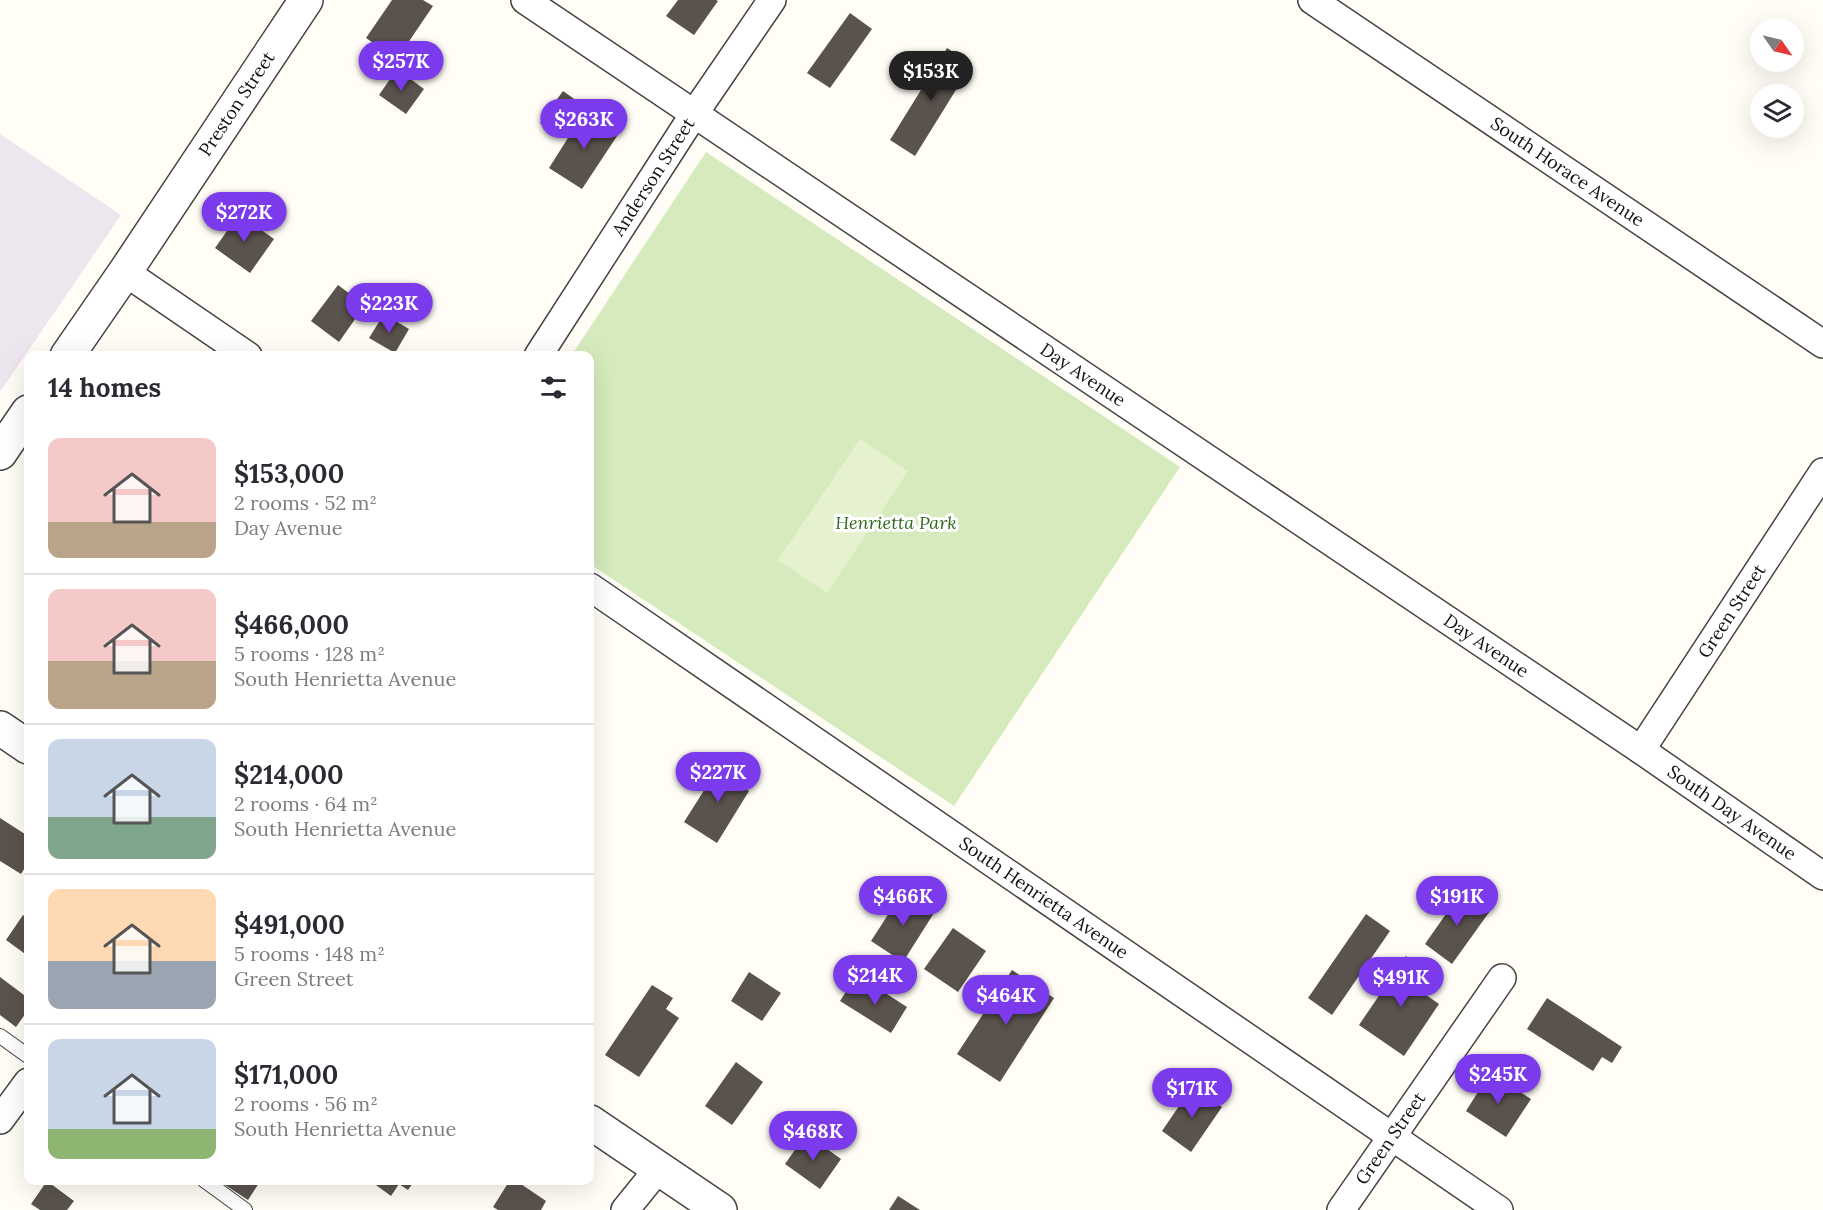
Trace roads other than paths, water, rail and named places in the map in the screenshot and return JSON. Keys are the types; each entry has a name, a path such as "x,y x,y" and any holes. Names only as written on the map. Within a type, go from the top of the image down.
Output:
{"street":[{"name":"Preston Street","path":"70,351 306,0"},
{"name":"Day Avenue","path":"525,0 1641,750"},
{"name":"Anderson Street","path":"541,351 694,114 772,0"},
{"name":"South Horace Avenue","path":"1312,0 1823,344"},
{"path":"125,272 242,351"},
{"path":"0,453 24,418"},
{"name":"Green Street","path":"1641,750 1823,472"},
{"name":"South Henrietta Avenue","path":"594,590 1499,1210"},
{"path":"0,728 24,744"},
{"name":"South Day Avenue","path":"1641,750 1823,876"},
{"name":"Green Street","path":"1341,1210 1502,978"},
{"path":"0,1120 24,1087"},
{"path":"594,1125 720,1210"},
{"path":"626,1210 659,1168"}],"lane":[{"path":"0,1036 24,1053"},
{"path":"211,1185 245,1210"}],"park label":[{"name":"Henrietta Park","path":"896,523"}]}
